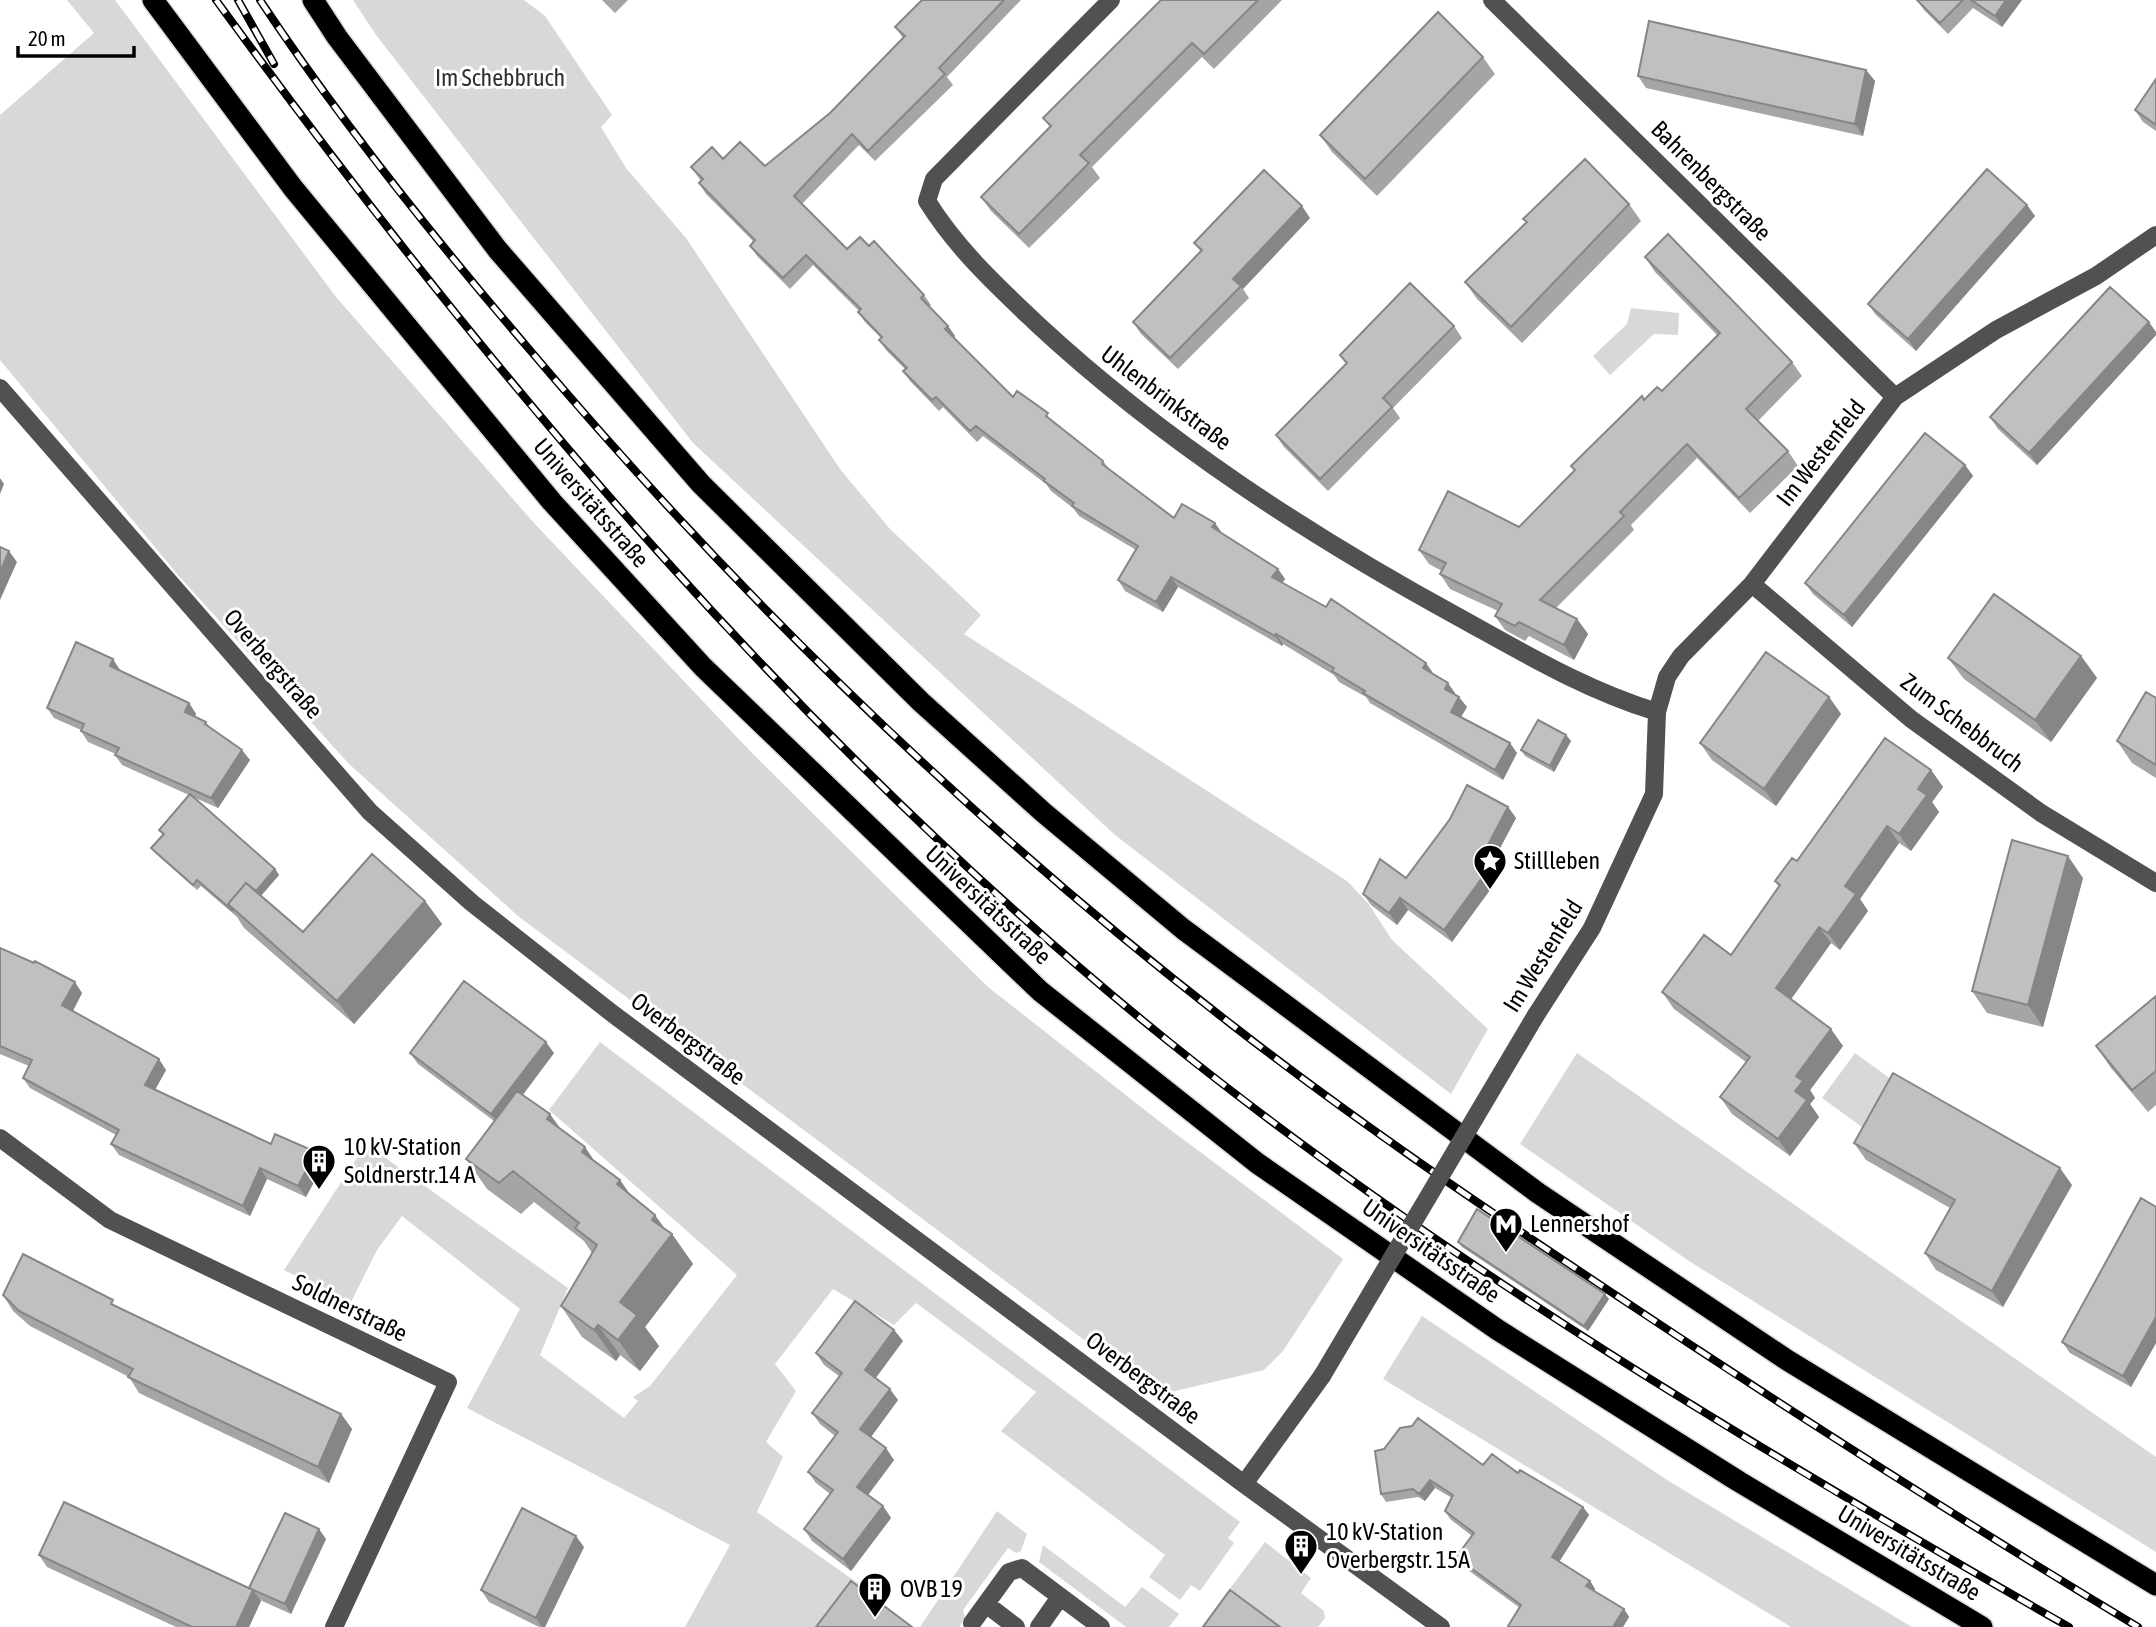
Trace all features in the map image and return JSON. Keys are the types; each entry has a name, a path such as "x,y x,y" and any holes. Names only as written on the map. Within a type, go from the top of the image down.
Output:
{"highway":[{"name":"Universitätsstraße","path":"153,0 293,188 552,502 703,667 1040,990 1257,1163 1497,1330 1738,1481 1982,1627"},
{"path":"313,0 337,37 497,249 701,484 921,702 1044,813 1183,929 1538,1193 1787,1360 2156,1585"}],"street":[{"name":"Uhlenbrinkstraße","path":"1111,0 934,179 927,201 950,237 982,272 1082,366 1236,482 1368,568 1608,697 1657,712"},
{"name":"Bahrenbergstraße","path":"1492,0 1895,397"},
{"name":"Im Westenfeld","path":"1244,1484 1322,1376 1535,1015 1592,928 1654,794 1657,712 1667,677 1681,656 1752,584 1895,397 1996,330 2107,270 2156,235"},
{"name":"Overbergstraße","path":"0,388 370,812 472,903 613,1014 1244,1484 1441,1627"},
{"name":"Zum Schebbruch","path":"1752,584 1920,726 2041,813 2156,883"},
{"name":"Soldnerstraße","path":"0,1138 110,1220 448,1382 334,1627"},
{"path":"972,1623 1009,1572 1022,1568 1101,1627"},
{"path":"1039,1627 1060,1597"},
{"path":"986,1604 1016,1627"}],"green space":[{"path":"67,0 115,0 336,297 534,523 752,753 988,987 1164,1125 1343,1259 1283,1351 1264,1370 1171,1392 1147,1387 518,916 349,764 178,575 0,360 0,115 94,33"},
{"name":"Im Schebbruch","path":"353,0 524,0 545,16 612,115 601,127 626,168 686,238 840,469 890,529 981,615 964,634 1347,881 1368,903 1392,940 1488,1029 1451,1094 1115,835 693,443 376,35"},
{"path":"1631,308 1679,313 1678,335 1654,334 1610,375 1593,356 1627,324"},
{"path":"600,1042 1240,1522 1228,1538 1234,1543 1200,1591 1191,1585 1180,1600 1149,1577 1165,1555 1001,1431 1036,1392 916,1303 894,1325 833,1289 775,1364 796,1391 766,1442 783,1457 757,1512 876,1596 852,1627 685,1627 730,1545 467,1408 520,1309 402,1216 377,1250 350,1304 284,1270 366,1144 568,1288 540,1355 624,1418 638,1401 633,1397 650,1386 737,1275 549,1110"},
{"path":"1577,1053 2156,1457 2156,1552 1689,1261 1520,1144"},
{"path":"1855,1053 1899,1085 1866,1130 1822,1098"},
{"path":"1422,1316 1667,1480 1912,1627 1791,1627 1383,1379"},
{"path":"997,1511 1027,1534 1021,1551 1016,1553 1008,1548 963,1610 965,1618 959,1627 920,1627"},
{"path":"1265,1542 1311,1578 1301,1593 1324,1611 1325,1618 1318,1627 1201,1627"},
{"path":"1043,1545 1125,1607 1142,1587 1179,1614 1169,1627 1126,1627 1039,1562"}],"building":[{"path":"922,0 1004,0 939,68 945,74 868,151 852,134 794,196 847,249 860,237 869,246 874,241 924,295 921,298 948,326 945,329 1013,397 1017,391 1048,413 1046,416 1103,461 1102,464 1174,518 1182,504 1215,523 1212,527 1278,569 1272,577 1326,607 1331,599 1426,663 1423,668 1448,683 1445,689 1459,697 1451,712 1510,743 1495,770 1363,693 1365,691 1332,671 1334,668 1171,577 1156,602 1118,580 1138,546 1072,506 1074,503 976,426 970,431 936,397 932,400 903,371 907,368 879,340 882,337 858,312 861,309 806,255 783,278 750,246 755,240 699,183 703,179 691,167 712,147 723,159 740,142 765,166 830,113 905,36 895,27"},
{"path":"1161,0 1258,0 1204,54 1192,43 1080,155 1089,163 1019,234 981,197 1051,126 1043,118"},
{"path":"1917,0 1963,0 1940,23"},
{"path":"1971,0 2006,0 1995,16"},
{"path":"1438,12 1483,57 1365,179 1320,135"},
{"path":"1649,21 1866,70 1855,124 1638,76"},
{"path":"2156,79 2156,125 2135,110"},
{"path":"1585,159 1629,204 1511,327 1465,282 1527,222 1523,219"},
{"path":"1987,169 2027,205 1908,339 1868,304"},
{"path":"1264,170 1302,206 1233,279 1241,286 1170,358 1133,322 1202,250 1194,243"},
{"path":"1668,234 1792,362 1746,409 1788,451 1739,498 1687,444 1620,512 1624,516 1540,600 1577,619 1564,645 1519,622 1515,626 1495,616 1502,604 1440,574 1446,563 1419,550 1448,491 1519,527 1575,470 1571,466 1642,396 1644,400 1657,387 1662,391 1720,333 1645,257"},
{"path":"1410,283 1454,326 1383,398 1392,407 1320,479 1276,435 1347,363 1340,355"},
{"path":"2110,287 2149,322 2029,453 1990,417"},
{"path":"1925,433 1965,465 1844,615 1805,583"},
{"path":"0,547 9,551 0,572"},
{"path":"1994,594 2081,656 2035,720 1948,658"},
{"path":"76,642 113,659 110,666 189,703 185,712 206,722 205,724 242,750 211,798 115,755 119,748 81,731 84,724 47,708"},
{"path":"1766,652 1829,697 1764,789 1700,743"},
{"path":"2146,692 2156,698 2156,765 2117,741"},
{"path":"1538,720 1566,735 1550,766 1521,750"},
{"path":"1885,738 1931,770 1918,789 1927,795 1899,834 1887,826 1845,886 1856,894 1828,933 1819,927 1776,988 1831,1029 1796,1076 1803,1081 1795,1091 1807,1100 1778,1139 1720,1097 1750,1057 1662,992 1704,935 1731,955 1780,885 1775,881 1792,858 1797,861"},
{"path":"1467,785 1508,807 1480,860 1490,867 1444,930 1400,898 1389,913 1363,894 1380,859 1406,878 1450,819"},
{"path":"190,794 275,869 256,891 246,883 228,904 233,911 197,880 193,885 151,848 164,834 159,830"},
{"path":"2012,840 2068,856 2028,1005 1972,991"},
{"path":"372,854 425,901 337,1001 228,904 246,883 303,932"},
{"path":"0,948 34,963 35,961 75,982 62,1005 159,1059 145,1085 271,1144 275,1134 316,1152 298,1186 260,1168 243,1206 111,1144 119,1130 23,1078 32,1060 0,1046"},
{"path":"464,981 546,1042 491,1114 410,1053"},
{"path":"2156,996 2156,1071 2132,1090 2096,1046"},
{"path":"1893,1073 2060,1168 1992,1291 1925,1253 1955,1200 1854,1143"},
{"path":"517,1091 550,1114 547,1119 585,1147 582,1152 620,1180 617,1184 655,1215 652,1220 672,1234 620,1302 637,1315 618,1340 598,1325 594,1330 561,1306 597,1245 575,1228 579,1223 513,1171 499,1183 466,1159"},
{"path":"2141,1198 2156,1207 2156,1317 2123,1376 2062,1342"},
{"path":"1477,1209 1605,1294 1584,1326 1458,1242"},
{"path":"23,1254 113,1300 111,1304 341,1414 318,1467 128,1377 133,1369 19,1311 3,1295"},
{"path":"855,1301 894,1330 865,1370 890,1389 860,1429 886,1448 857,1487 883,1506 843,1559 804,1529 833,1490 808,1472 838,1432 812,1413 842,1373 816,1353"},
{"path":"1418,1418 1483,1465 1492,1454 1518,1473 1520,1470 1583,1507 1552,1557 1590,1581 1586,1586 1624,1609 1613,1627 1509,1627 1521,1605 1456,1557 1474,1533 1445,1511 1453,1495 1430,1480 1419,1494 1413,1489 1381,1494 1375,1451 1384,1449 1400,1428 1412,1426"},
{"path":"64,1502 253,1590 236,1627 192,1627 39,1555"},
{"path":"522,1508 576,1536 536,1618 481,1590"},
{"path":"285,1513 319,1529 285,1604 249,1588"},
{"path":"851,1581 912,1627 816,1627"},
{"path":"1230,1590 1280,1627 1203,1627"}],"railway":[{"path":"216,0 430,281 542,418 658,552 779,682 904,807 1033,927 1168,1041 1274,1123 1494,1278 1721,1423 2069,1627"},
{"path":"238,0 274,64"},
{"path":"260,0 356,135 423,222 609,442 777,621 864,707 1046,873 1236,1028 1459,1190 1797,1414 2138,1627"}],"place":[{"name":"Stillleben","path":"1490,891"},
{"name":"10 kV-Station Soldnerstr.14 A","path":"319,1191"},
{"name":"Lennershof","path":"1506,1254"},
{"name":"10 kV-Station Overbergstr. 15A","path":"1301,1576"},
{"name":"OVB 19","path":"875,1619"}]}
